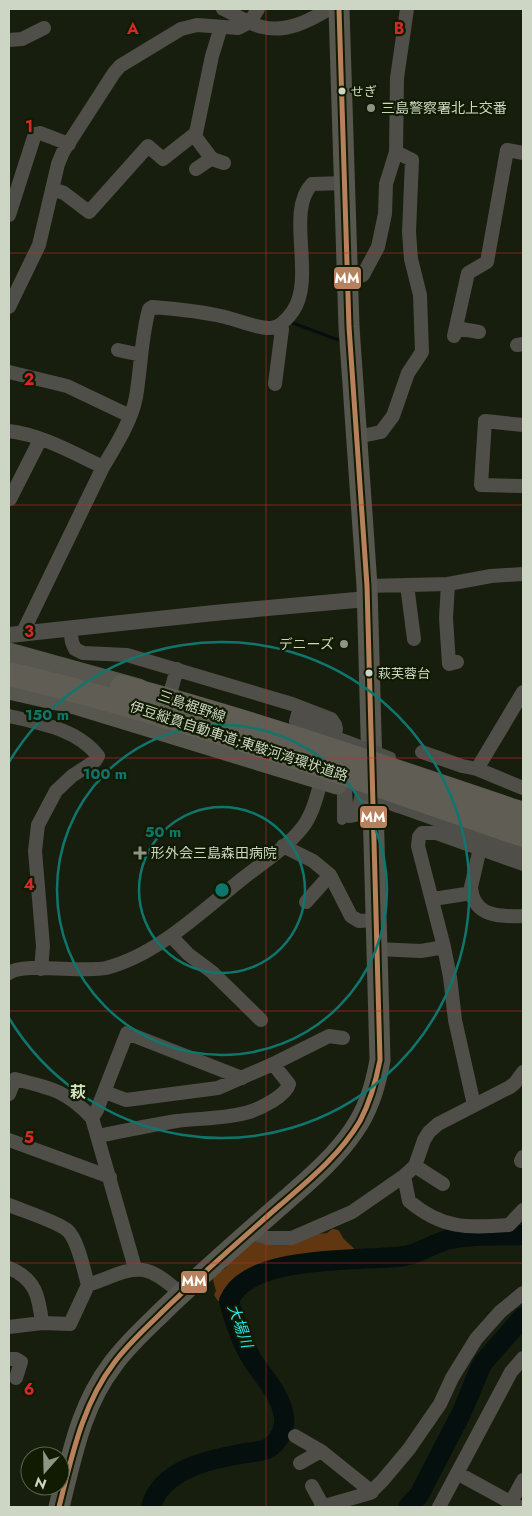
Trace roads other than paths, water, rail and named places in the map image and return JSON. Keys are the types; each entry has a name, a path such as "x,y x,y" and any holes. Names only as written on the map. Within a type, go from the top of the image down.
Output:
{"highway":[{"name":"伊豆縦貫自動車道;東駿河湾環状道路","path":"9,655 168,699 323,746 520,822"},
{"name":"伊豆縦貫自動車道;東駿河湾環状道路","path":"9,674 141,709 520,822"}],"main road":[{"path":"59,1507 78,1429 83,1416 102,1380 127,1346 181,1294 318,1172 354,1131 363,1114 377,1077 380,1060 376,920 367,794 372,768 367,593 348,280 339,9"},
{"name":"三島裾野線","path":"9,655 169,697 372,768"},
{"path":"9,689 75,704 322,778 367,794"}],"street":[{"path":"223,9 250,22 272,29 296,25 329,9"},
{"path":"9,307 39,245 58,164 68,144 114,73 120,66 181,28 198,25 238,28 250,22 258,9"},
{"path":"348,280 363,275 378,247 385,214 386,184 396,152 397,78 407,9"},
{"path":"9,40 22,39 44,28"},
{"path":"52,189 64,193 89,212 148,146 163,159 194,135 200,120 212,56 221,28"},
{"path":"9,215 34,134 40,133 68,144"},
{"path":"194,135 218,160 196,169"},
{"path":"479,332 455,332 468,272 487,262 507,150 523,153"},
{"path":"357,436 381,432 393,416 408,373 422,352 420,295 411,259 408,232 412,160 396,152"},
{"path":"16,634 103,467 114,450 130,416 136,398 149,309 152,307 202,312 270,328 281,324 293,311 300,293 302,271 301,220 306,192 312,184 346,183"},
{"path":"275,384 281,324"},
{"path":"118,350 141,355"},
{"path":"9,372 67,386 130,416"},
{"path":"523,425 485,421 482,485 523,486"},
{"path":"9,431 19,432 55,444 103,467"},
{"path":"9,498 40,440"},
{"path":"16,634 367,593 407,585 448,584 491,576 523,574"},
{"path":"448,584 446,618 449,664 457,662"},
{"path":"407,585 414,639"},
{"path":"70,629 74,649 84,653 128,655 292,704 331,719 336,729 330,753"},
{"path":"169,697 177,670"},
{"path":"477,769 523,692"},
{"path":"330,726 296,714 294,721 391,758 398,808"},
{"path":"9,716 70,733 87,744 98,756 95,761 72,776 56,791 38,825 36,851 43,946 41,969"},
{"path":"347,740 367,794 398,808 449,826 448,830 407,815"},
{"path":"372,768 520,822 523,787 477,769 462,766 422,752"},
{"path":"442,793 454,774 462,766"},
{"path":"9,973 13,970 28,968 90,970 106,968 135,957 171,936 283,846 302,828 310,816 322,778"},
{"path":"342,820 342,790 347,790 349,818 355,818 367,794"},
{"path":"367,794 523,849"},
{"path":"474,1105 455,1020 450,976 444,947 418,846 419,837 422,834 436,833 523,864"},
{"path":"283,846 313,861 330,875 351,916 359,921 376,920"},
{"path":"480,848 474,868 472,893 480,908 484,912 506,917 523,916"},
{"path":"306,902 330,875"},
{"path":"433,899 472,893"},
{"path":"171,936 188,954 212,972 261,1020"},
{"path":"377,949 421,951 444,947"},
{"path":"92,1118 105,1092 128,1033 242,1078"},
{"path":"105,1092 126,1100 218,1088 273,1064 329,1036 342,1038"},
{"path":"98,1136 176,1121 249,1112 270,1102 288,1088 288,1084 273,1064"},
{"path":"250,1232 268,1238 292,1238 352,1212 404,1176 415,1166 424,1140 429,1132 438,1124 515,1083 523,1072"},
{"path":"9,1094 12,1078 53,1089 79,1104 92,1118 134,1268"},
{"path":"9,1140 110,1177"},
{"path":"415,1166 443,1184"},
{"path":"404,1176 409,1201 427,1215 454,1226 509,1225 523,1210"},
{"path":"9,1205 68,1231 74,1239 88,1285 70,1324 42,1323 9,1327"},
{"path":"9,1268 24,1275 35,1289 42,1323"},
{"path":"88,1285 134,1268 151,1271 161,1276 181,1294"},
{"path":"312,1486 322,1507 372,1492 409,1449 429,1420 476,1338 500,1312 523,1293"},
{"path":"439,1507 511,1372 523,1358"},
{"path":"9,1359 16,1359 21,1362 16,1378"},
{"path":"294,1436 321,1451 372,1492"},
{"path":"300,1463 321,1451"},
{"path":"458,1473 515,1504 523,1480"}],"waterway":[{"path":"293,323 341,341"},
{"name":"大場川","path":"151,1507 156,1494 164,1484 187,1469 214,1460 267,1449 275,1443 282,1431 284,1417 280,1402 249,1355 231,1308 229,1301 240,1286 258,1275 281,1267 335,1260 405,1256 445,1240 460,1237 523,1235"},
{"name":"大場川","path":"408,1507 419,1495 461,1414 482,1364 523,1317"}],"place":[{"name":"せぎ","path":"342,91"},
{"name":"三島警察署北上交番","path":"371,108"},
{"name":"デニーズ","path":"344,644"},
{"name":"萩芙蓉台","path":"369,673"},
{"name":"形外会三島森田病院","path":"140,853"}],"district":[{"name":"萩","path":"78,1092"}]}
